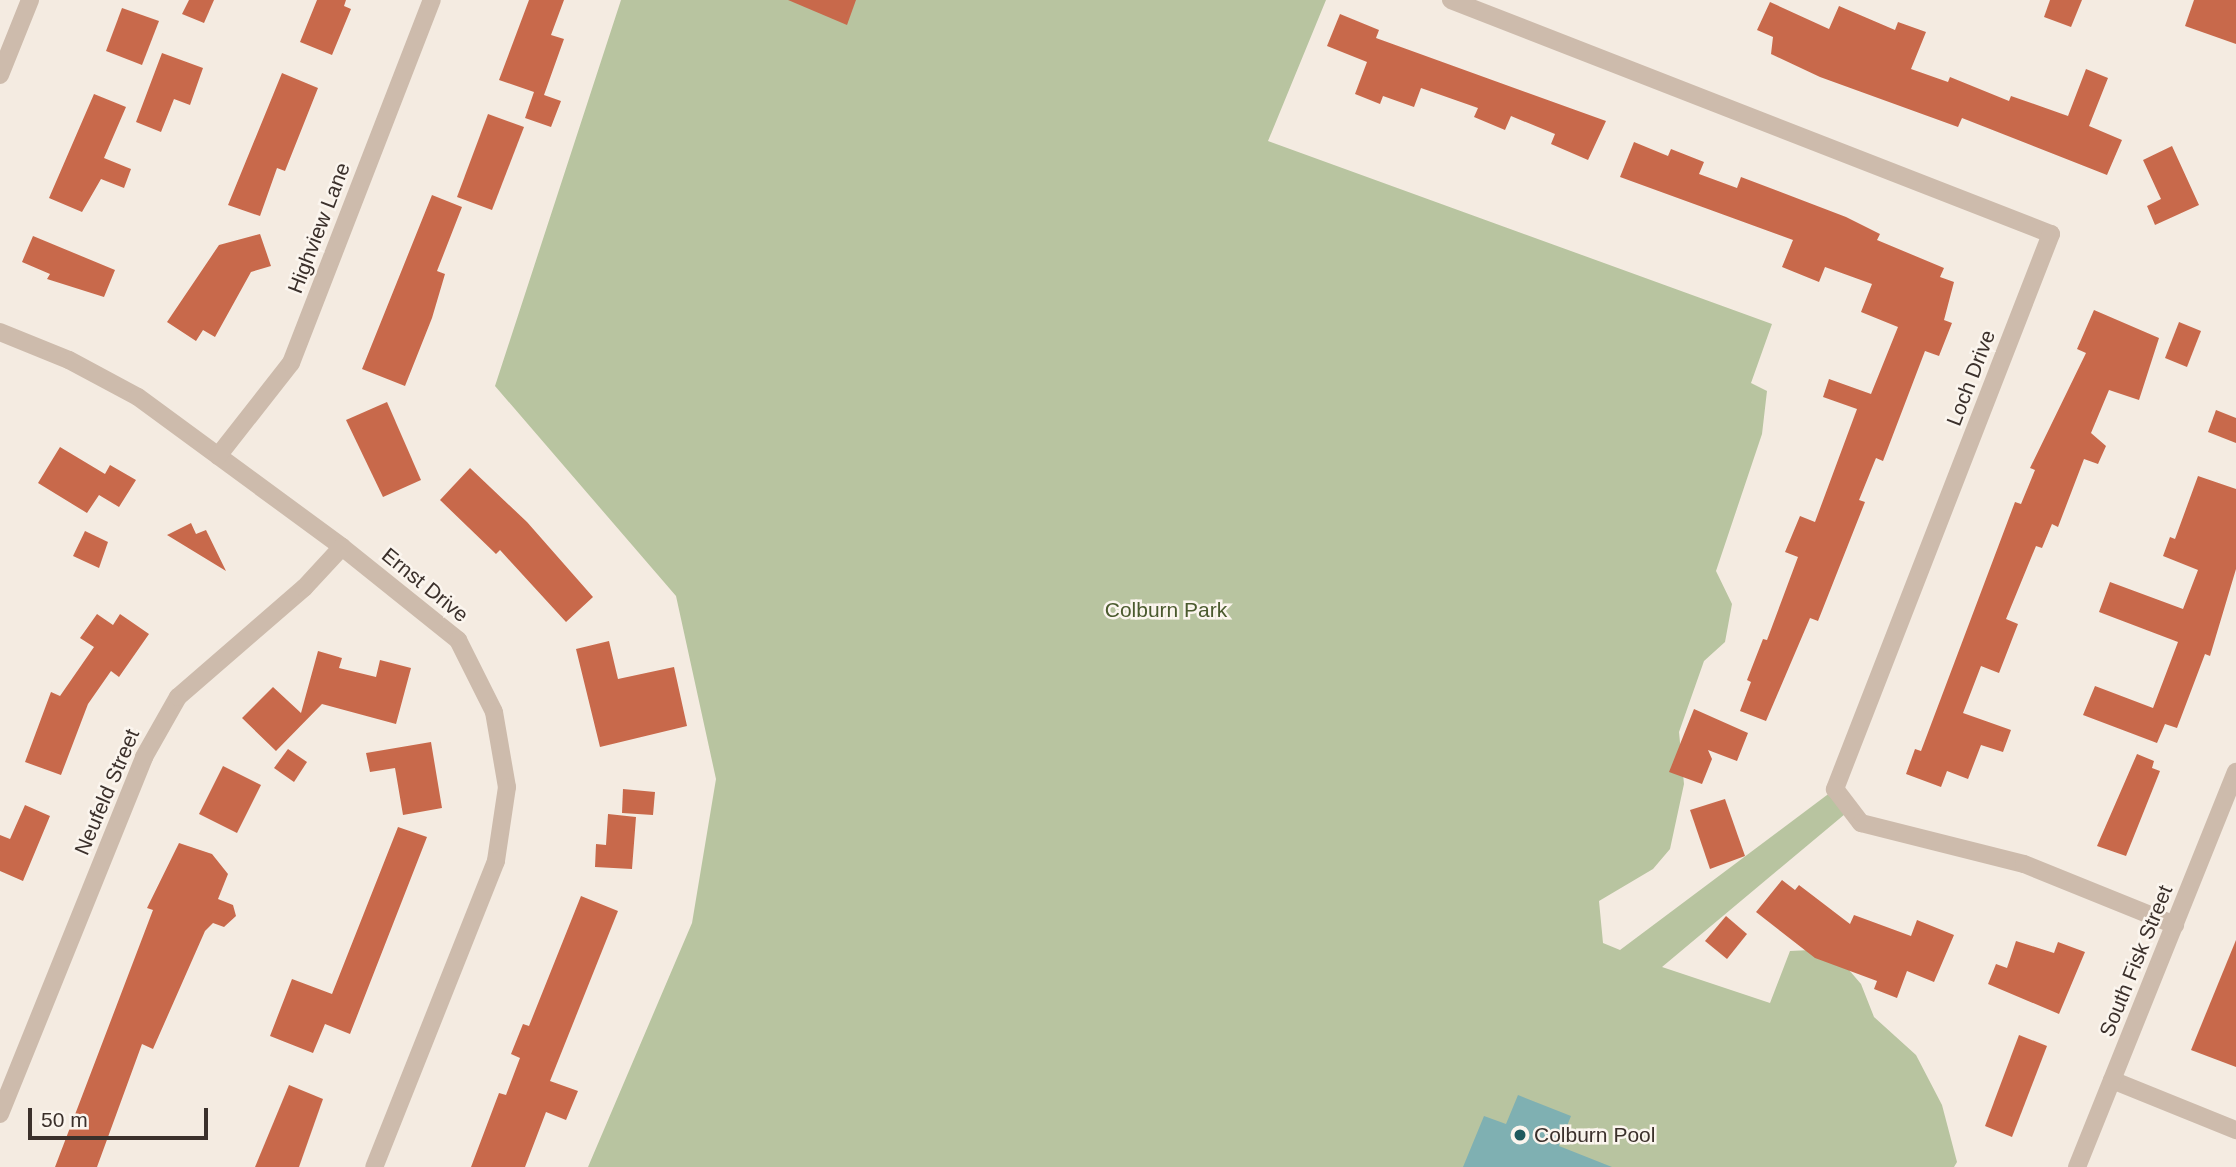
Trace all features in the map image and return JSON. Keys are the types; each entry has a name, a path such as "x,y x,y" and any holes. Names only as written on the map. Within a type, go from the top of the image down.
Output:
{"street":[{"path":"0,75 30,0"},
{"name":"Highview Lane","path":"218,456 291,363 432,0"},
{"name":"Loch Drive","path":"1451,0 2051,234 1835,789 1861,823 2024,864 2175,925"},
{"name":"Ernst Drive","path":"0,332 69,360 138,397 342,547 458,640 494,712 507,787 496,862 374,1167"},
{"name":"Neufeld Street","path":"0,1115 144,757 178,697 304,588 342,547"},
{"name":"South Fisk Street","path":"2077,1167 2236,772"},
{"path":"2112,1080 2236,1130"}],"green space":[{"name":"Colburn Park","path":"621,0 1326,0 1268,141 1772,324 1751,383 1767,391 1762,434 1716,571 1732,604 1725,642 1704,661 1679,732 1684,784 1670,849 1653,869 1599,901 1603,943 1620,950 1835,789 1851,809 1662,967 1770,1003 1790,951 1831,949 1861,984 1874,1017 1916,1055 1942,1105 1957,1162 1954,1167 588,1167 692,923 716,779 676,596 495,386"}],"water":[{"name":"Colburn Pool","path":"1518,1095 1571,1116 1559,1146 1612,1167 1463,1167 1484,1116 1506,1124"}],"building":[{"path":"189,0 214,0 204,23 182,14"},
{"path":"317,0 346,0 344,6 351,9 332,55 300,42"},
{"path":"529,0 564,0 551,35 564,39 544,95 561,101 551,127 525,118 534,92 499,80"},
{"path":"788,0 856,0 847,25"},
{"path":"2050,0 2082,0 2071,27 2044,17"},
{"path":"2194,0 2236,0 2236,44 2185,26"},
{"path":"1770,2 1829,29 1839,6 1895,30 1898,22 1926,32 1911,69 1948,82 1950,77 2009,101 2011,96 2068,116 2086,69 2108,78 2089,126 2122,140 2107,175 1962,118 1958,127 1820,77 1771,54 1773,37 1757,30"},
{"path":"122,8 159,21 142,65 106,51"},
{"path":"1340,14 1379,30 1376,38 1606,121 1588,160 1551,144 1555,134 1511,116 1505,130 1474,117 1478,108 1421,88 1414,107 1383,96 1380,104 1355,94 1367,62 1327,46"},
{"path":"162,53 203,68 190,105 174,99 161,132 136,122"},
{"path":"282,73 318,88 285,171 277,168 260,216 228,205"},
{"path":"94,94 126,107 104,158 131,169 124,188 101,179 82,212 49,198"},
{"path":"488,114 524,127 492,210 457,197"},
{"path":"1634,142 1668,156 1671,149 1704,162 1699,174 1737,188 1741,177 1846,217 1880,234 1877,240 1944,268 1940,277 1954,282 1944,320 1952,323 1939,356 1925,351 1883,461 1876,458 1859,500 1865,502 1818,621 1810,618 1766,721 1740,711 1751,682 1747,680 1763,639 1767,640 1798,557 1785,552 1800,516 1815,522 1857,409 1823,397 1829,379 1871,394 1898,327 1861,312 1872,284 1825,267 1819,282 1782,267 1793,240 1620,177"},
{"path":"2172,146 2199,205 2155,225 2147,206 2161,199 2143,160"},
{"path":"432,195 462,207 437,271 445,274 432,318 405,386 362,369"},
{"path":"260,234 271,266 251,272 215,337 203,330 196,341 167,322 219,245"},
{"path":"33,236 115,270 104,297 47,279 50,274 22,262"},
{"path":"2094,310 2159,338 2139,400 2109,390 2091,433 2106,446 2098,464 2084,459 2058,527 2052,524 2042,548 2036,546 2006,619 2018,624 1999,673 1981,666 1963,713 2011,730 2003,752 1981,745 1968,779 1947,771 1941,787 1906,774 1915,749 1921,751 2015,502 2021,504 2035,470 2030,468 2086,353 2077,349"},
{"path":"2179,322 2201,331 2187,367 2165,358"},
{"path":"387,402 421,480 383,497 346,420"},
{"path":"2216,410 2236,418 2236,443 2208,432"},
{"path":"60,447 105,474 110,465 136,480 119,507 99,495 87,513 38,483"},
{"path":"470,468 527,522 593,597 566,622 500,550 496,554 440,500"},
{"path":"2198,476 2236,489 2236,569 2210,656 2205,654 2177,728 2165,724 2157,743 2083,715 2095,686 2153,708 2178,642 2099,612 2110,582 2183,609 2198,570 2163,556 2170,537 2175,539"},
{"path":"191,523 196,534 206,530 226,571 167,535"},
{"path":"85,531 108,542 99,568 73,556"},
{"path":"97,614 113,625 120,614 149,634 119,677 111,671 88,704 61,775 25,762 51,692 60,696 94,647 80,638"},
{"path":"609,641 618,679 674,667 687,726 600,747 576,649"},
{"path":"318,651 342,658 339,668 376,677 380,660 411,668 396,724 322,704 276,751 242,718 273,687 301,713"},
{"path":"1694,709 1748,733 1737,761 1708,750 1712,759 1702,784 1669,772"},
{"path":"431,742 442,808 403,815 395,768 370,772 366,753"},
{"path":"288,749 307,762 294,782 274,768"},
{"path":"2137,754 2154,761 2152,768 2160,771 2126,856 2097,846"},
{"path":"223,766 261,785 237,833 199,814"},
{"path":"623,789 655,792 653,815 622,813"},
{"path":"1725,799 1745,856 1710,869 1690,810"},
{"path":"25,805 50,816 23,881 0,871 0,835 10,839"},
{"path":"608,814 636,817 632,869 595,867 596,844 606,845"},
{"path":"398,827 427,837 350,1034 325,1024 313,1053 270,1036 292,979 332,994"},
{"path":"179,843 212,854 228,874 218,899 233,905 236,916 224,927 213,923 205,931 153,1049 142,1044 97,1167 55,1167 153,910 147,908"},
{"path":"1782,880 1795,890 1799,885 1850,924 1854,915 1911,936 1917,920 1954,935 1934,982 1907,971 1897,998 1874,989 1877,981 1815,958 1756,912"},
{"path":"581,896 618,911 550,1081 578,1091 566,1120 546,1112 525,1167 471,1167 499,1093 506,1095 520,1058 511,1054 523,1024 529,1026"},
{"path":"1726,916 1747,934 1727,959 1705,941"},
{"path":"2236,940 2236,1067 2191,1050"},
{"path":"2016,941 2054,953 2058,942 2085,952 2059,1014 1988,984 1996,964 2007,968"},
{"path":"2019,1035 2047,1046 2012,1137 1985,1126"},
{"path":"289,1085 323,1099 299,1167 255,1167"}],"place":[{"name":"Colburn Pool","path":"1520,1135"}]}
